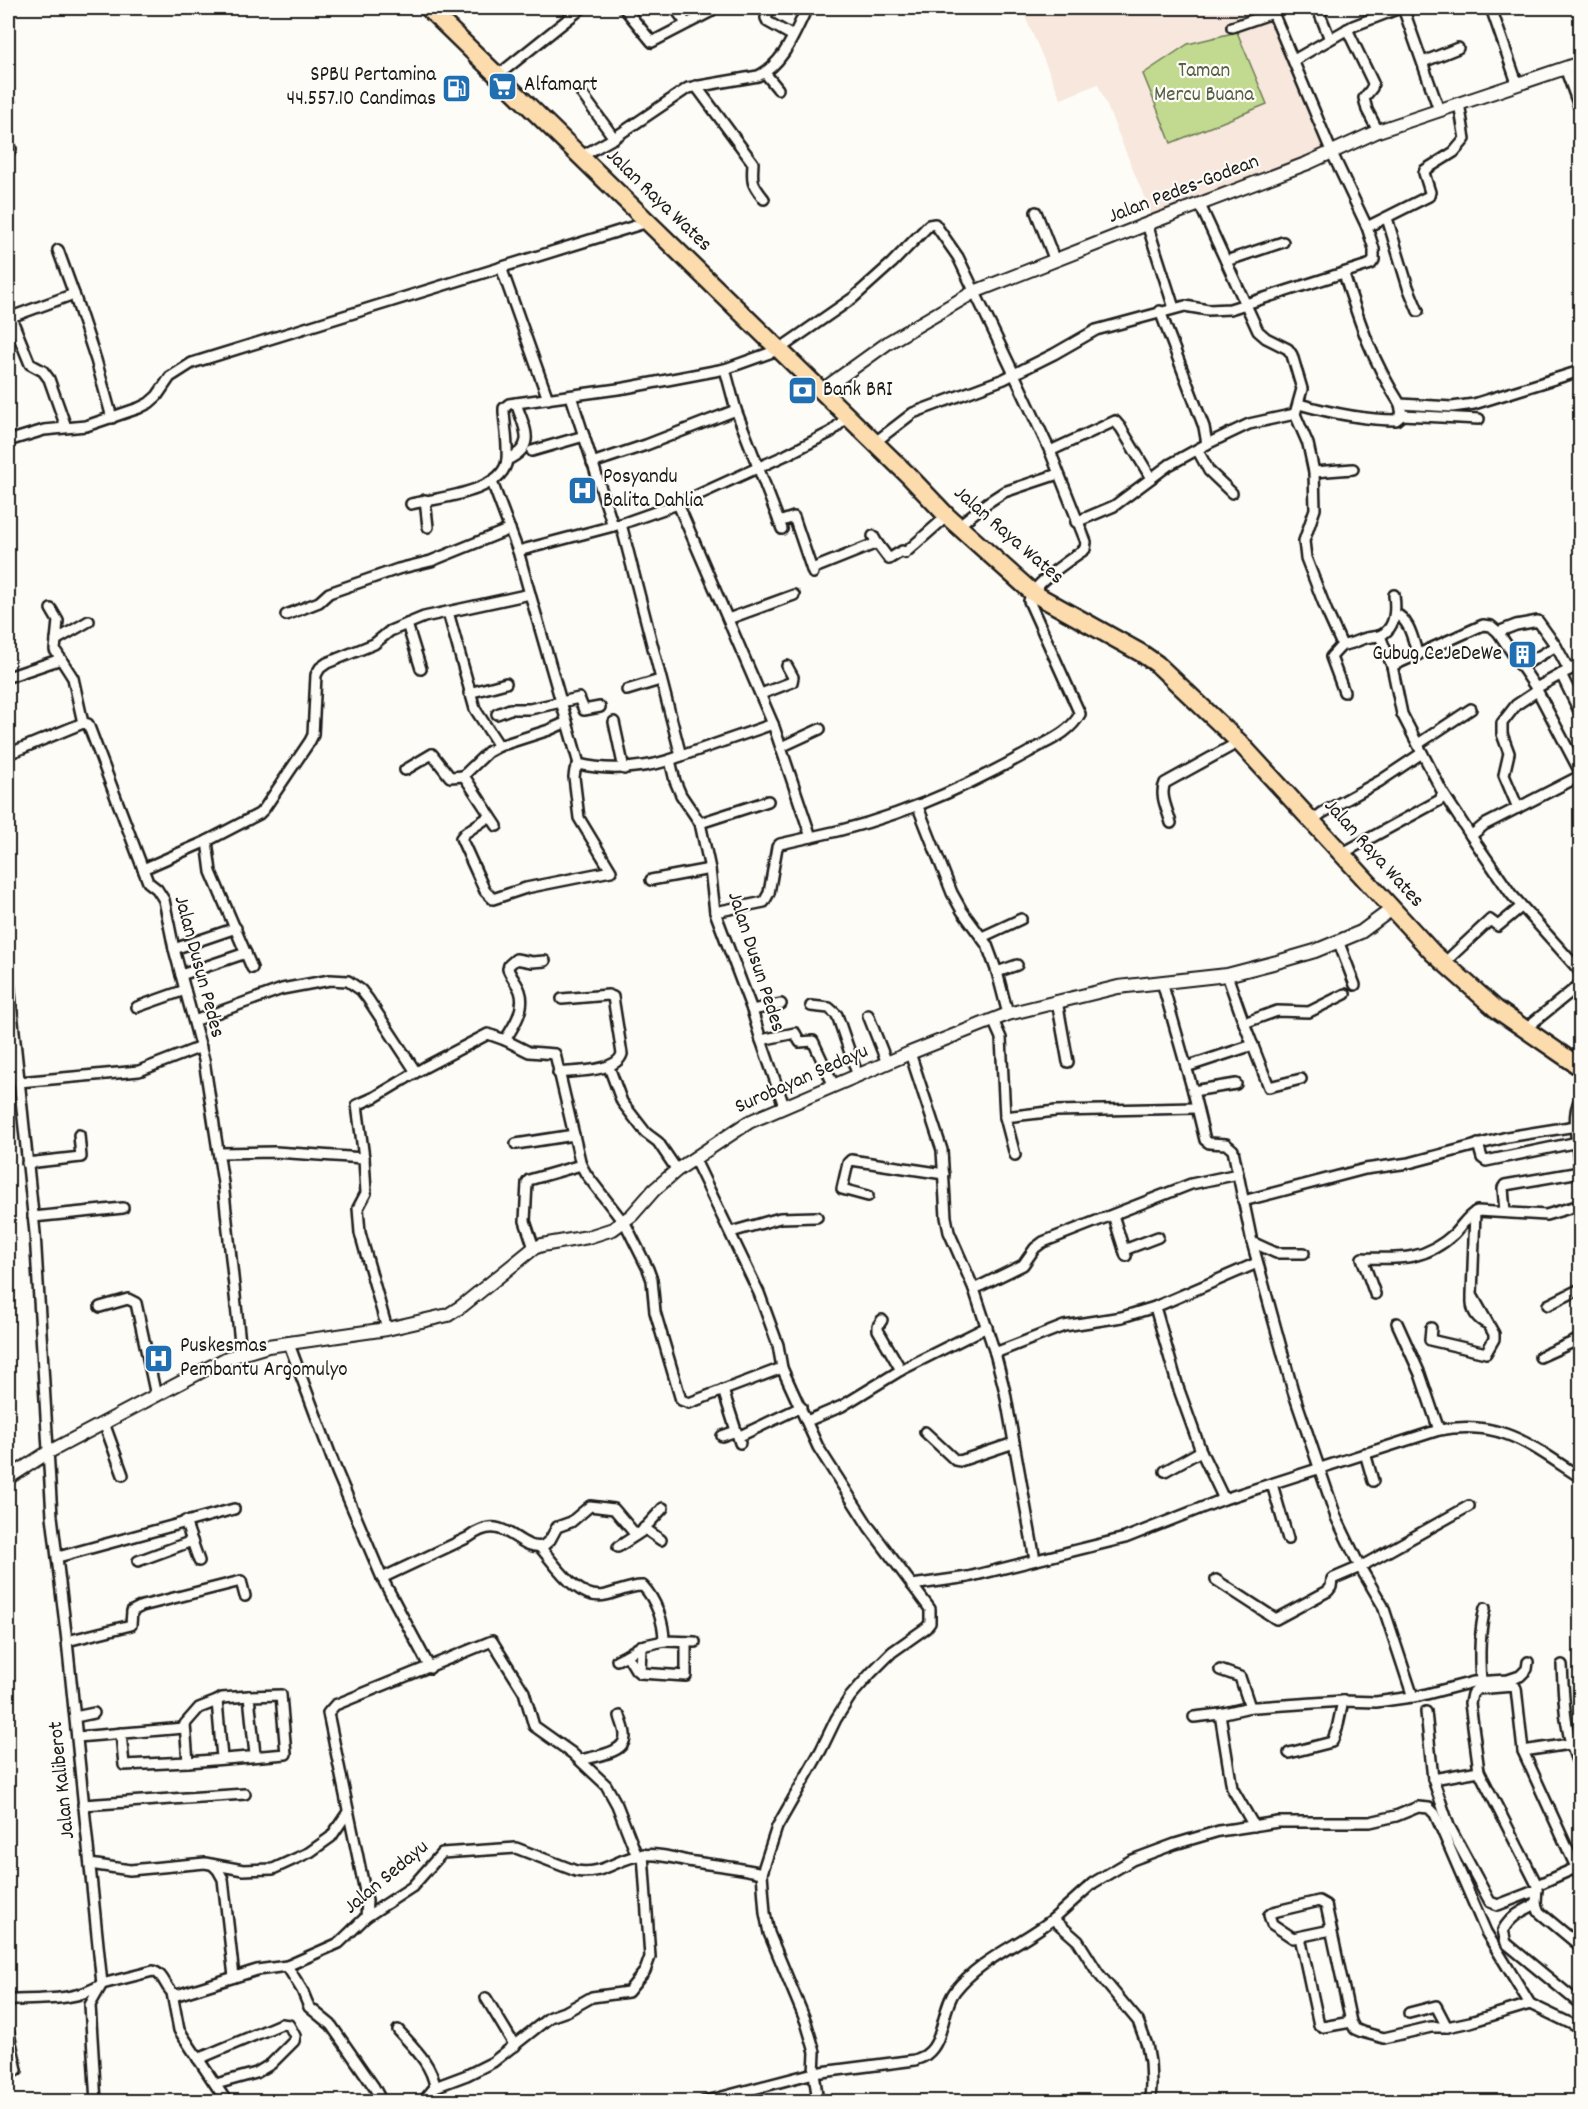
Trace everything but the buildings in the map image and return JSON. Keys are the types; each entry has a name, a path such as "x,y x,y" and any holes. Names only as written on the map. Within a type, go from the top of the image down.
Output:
{"highway":[{"name":"Jalan Raya Wates","path":"428,8 874,442 952,521 1033,593 1141,652 1157,664 1239,742 1444,963 1496,1009 1581,1067"}],"main road":[{"name":"Jalan Pedes-Godean","path":"821,391 889,342 974,292 1332,153 1378,131 1581,63"},
{"name":"Surobayan Sedayu","path":"8,1478 46,1453 241,1352 387,1329 448,1315 534,1248 605,1232 623,1222 677,1170 749,1122 910,1053 1008,1014 1057,1000 1118,987 1227,975 1315,951 1361,932 1392,909"}],"street":[{"path":"497,76 582,8"},
{"path":"624,8 650,41 710,12 713,8"},
{"path":"675,8 686,23"},
{"path":"770,8 766,18 768,22 793,36"},
{"path":"580,157 614,138 688,88 765,73 781,57 807,8"},
{"path":"1294,60 1371,17 1401,8 1439,110"},
{"path":"1491,8 1517,83"},
{"path":"874,442 913,413 1014,374 1096,330 1185,306 1220,310 1247,304 1367,267 1374,260 1374,249 1367,227 1332,153 1272,10 1232,27"},
{"path":"1319,12 1330,39"},
{"path":"1347,29 1373,83 1364,98 1367,110 1378,131"},
{"path":"1423,62 1458,48"},
{"path":"1565,68 1581,109"},
{"path":"765,73 778,89"},
{"path":"696,86 753,163 751,175 753,183 764,200"},
{"path":"582,94 614,138"},
{"path":"8,96 10,104 8,109"},
{"path":"1367,227 1429,196 1425,170 1454,152 1466,135 1460,103"},
{"path":"8,141 11,148 8,153"},
{"path":"1200,205 1258,331 1266,338 1288,349 1292,355 1302,390 1295,414 1308,444 1314,472 1315,509 1304,541 1306,558 1342,645"},
{"path":"1036,212 1054,261"},
{"path":"1387,218 1408,287 1418,311"},
{"path":"8,441 44,430 86,426 149,403 157,396 170,377 192,363 648,222"},
{"path":"411,504 481,488 492,482 503,470 507,460 504,408 516,403 572,396 725,369 778,350 853,298 929,225 933,223 937,226 958,257 1014,374 1050,451 1076,522 1086,542 1085,549 1038,586 1029,597 1030,605 1080,714 1068,730 971,783 918,807 780,844 777,847 769,893 764,902 715,912"},
{"path":"1147,224 1174,308"},
{"path":"1227,261 1283,242"},
{"path":"58,250 96,360 112,418"},
{"path":"501,267 548,399"},
{"path":"1344,274 1369,349 1401,410"},
{"path":"66,427 49,379 44,371 30,364 8,313 74,294"},
{"path":"1160,311 1204,427 1207,444"},
{"path":"725,369 736,410 780,526 794,517 812,571 875,539 889,559 902,550 905,553 952,521 998,495 1058,474"},
{"path":"1401,410 1474,404 1581,371"},
{"path":"572,396 592,463 617,525 681,756"},
{"path":"507,460 524,450 527,435 516,403"},
{"path":"1299,404 1340,415 1374,420 1396,420 1401,410"},
{"path":"592,463 736,410"},
{"path":"1401,410 1479,419"},
{"path":"1076,522 1114,506 1151,478 1207,444 1249,424 1295,414"},
{"path":"518,551 617,525 678,504 786,456 831,432 847,417"},
{"path":"1050,451 1115,421 1151,478"},
{"path":"532,451 584,436"},
{"path":"1198,451 1209,471 1232,493"},
{"path":"1314,472 1353,469"},
{"path":"490,816 461,838 484,891 490,898 526,888 611,871 579,818 574,777 579,764 518,551 492,482"},
{"path":"425,501 428,527"},
{"path":"678,504 773,724 811,837"},
{"path":"286,615 319,602 329,593 398,569 431,561 510,529"},
{"path":"143,869 207,841 259,814 270,802 313,735 315,683 320,668 327,663 374,644 390,631 424,617 530,594"},
{"path":"728,619 794,595"},
{"path":"1344,692 1331,657 1342,645 1380,636 1390,627 1395,614 1394,595"},
{"name":"Jalan Dusun Pedes","path":"51,609 58,621 55,650 73,678 83,723 90,726 148,882 157,889 164,900 174,949 201,1047 219,1153 241,1352"},
{"path":"448,612 475,710 499,746"},
{"path":"1395,614 1404,618 1418,655"},
{"path":"56,640 89,621"},
{"path":"1498,632 1515,625 1538,621 1556,646 1581,713"},
{"path":"407,624 421,669"},
{"path":"1392,666 1483,625 1491,626 1498,632 1536,689 1581,772"},
{"path":"1380,636 1392,666 1402,714 1443,793 1521,907 1581,974"},
{"path":"1521,667 1556,646"},
{"path":"8,677 61,659"},
{"path":"1518,808 1504,776 1509,753 1501,730 1502,723 1516,705 1536,689 1581,664"},
{"path":"761,694 792,682 793,677 788,666"},
{"path":"627,690 660,680"},
{"path":"470,693 506,683"},
{"path":"497,714 510,709 530,709 579,698 584,710 600,707"},
{"path":"1312,821 1322,813 1380,781 1471,709"},
{"path":"405,770 432,754 450,777 463,776 488,752 499,746 567,722"},
{"path":"614,722 624,769"},
{"path":"8,754 83,723"},
{"path":"579,764 624,769 670,760 773,724"},
{"path":"781,747 820,729"},
{"path":"1171,823 1163,795 1162,788 1165,783 1239,742"},
{"name":"Jalan Dusun Pedes","path":"670,760 681,795 700,823 710,869 715,912 752,1010 784,1106"},
{"path":"463,776 496,826"},
{"path":"1471,836 1478,829 1581,776"},
{"path":"1341,854 1440,800 1443,793"},
{"path":"700,823 768,801"},
{"path":"918,807 952,893 962,911 982,937 997,972 1008,1014"},
{"path":"207,841 211,872 252,968"},
{"path":"651,880 710,869"},
{"path":"1444,963 1490,920 1498,926 1521,907"},
{"path":"982,937 1021,920"},
{"path":"174,949 236,928"},
{"path":"1339,943 1355,985"},
{"path":"181,975 246,952"},
{"path":"505,1040 520,1013 521,999 520,992 508,969 509,965 516,959 532,962 545,961"},
{"path":"997,972 1017,965"},
{"name":"Jalan Kaliberot","path":"8,974 33,1217 46,1453 102,1984 90,2005 96,2102"},
{"path":"1227,975 1269,1087 1301,1078"},
{"path":"194,1021 282,989 330,980 348,981 361,990 368,999 416,1072"},
{"path":"1525,1029 1578,986 1581,981"},
{"path":"1161,982 1205,1140 1209,1143 1229,1146 1233,1150 1257,1263 1293,1391 1318,1468 1336,1517 1360,1567 1383,1606 1413,1697"},
{"path":"137,1008 185,990"},
{"path":"1244,1023 1277,1011 1310,1011 1346,994"},
{"path":"558,1073 609,1067 618,1062 622,1054 614,997 608,995 562,999"},
{"path":"1057,1000 1068,1062"},
{"path":"752,1010 781,1004"},
{"path":"811,1006 829,1008 837,1015 859,1076"},
{"path":"868,1015 866,1035 887,1063"},
{"path":"993,1020 1002,1045 1005,1117 1015,1155"},
{"path":"761,1040 795,1033 800,1042 813,1041 834,1086"},
{"path":"387,1329 360,1233 358,1208 366,1193 357,1105 484,1036 494,1035 529,1052 555,1054 581,1165 623,1222 652,1281 655,1312 681,1400 689,1403 782,1368"},
{"path":"859,1076 849,1044 850,1041 866,1035"},
{"path":"1186,1067 1253,1045"},
{"path":"19,1082 139,1071 201,1047"},
{"path":"910,1053 940,1144 949,1232 974,1289 1005,1392 1035,1560"},
{"path":"609,1067 622,1102 646,1133 658,1142 677,1170"},
{"path":"1193,1091 1236,1084"},
{"path":"1504,1212 1504,1185 1581,1171 1576,1108 1581,1100"},
{"path":"1005,1117 1056,1111 1196,1108"},
{"path":"1243,1201 1365,1169 1416,1162 1478,1144 1576,1126"},
{"path":"27,1163 81,1157 79,1135"},
{"path":"516,1144 574,1135"},
{"path":"1478,1144 1482,1158 1486,1161 1578,1142"},
{"path":"219,1153 275,1152 364,1158"},
{"path":"694,1158 731,1232 762,1304 778,1345 782,1368 818,1447 869,1527 930,1609 930,1623 921,1633 892,1652 850,1697 777,1827 762,1873 766,1923 793,1995 806,2022 815,2052 814,2073 818,2102"},
{"path":"868,1196 842,1189 850,1160 944,1174"},
{"path":"534,1248 525,1221 527,1183 529,1180 581,1165"},
{"path":"974,1289 1023,1264 1039,1244 1198,1182 1238,1174"},
{"path":"1350,1257 1403,1259 1418,1256 1444,1242 1475,1212 1546,1215 1581,1205"},
{"path":"33,1217 123,1208"},
{"path":"1431,1328 1430,1340 1486,1353 1494,1336 1489,1324 1480,1320 1471,1304 1475,1212"},
{"path":"1113,1215 1125,1253 1158,1237"},
{"path":"731,1232 780,1218 818,1217"},
{"path":"1252,1242 1276,1253 1304,1253"},
{"path":"1362,1258 1375,1294"},
{"path":"995,1353 1064,1326 1122,1317 1155,1306 1257,1263"},
{"path":"1548,1305 1581,1289"},
{"path":"100,1307 128,1299 136,1303 156,1395"},
{"path":"1155,1306 1178,1387 1201,1451 1224,1499"},
{"path":"882,1320 878,1330 901,1370"},
{"path":"1398,1323 1420,1374 1439,1430"},
{"path":"807,1421 842,1406 901,1370 987,1327"},
{"path":"1540,1357 1581,1339"},
{"path":"289,1344 337,1472 382,1578 430,1668"},
{"path":"723,1390 739,1436"},
{"path":"722,1436 739,1436 801,1407"},
{"path":"105,1423 123,1474"},
{"path":"912,1585 968,1577 1125,1538 1224,1499 1439,1430 1460,1426 1512,1434 1581,1477"},
{"path":"925,1432 955,1460 960,1461 1014,1443"},
{"path":"1165,1471 1201,1451"},
{"path":"1365,1454 1373,1481"},
{"path":"1272,1484 1288,1539"},
{"path":"540,1547 547,1543 557,1527 571,1522 590,1506 614,1509 636,1535"},
{"path":"1216,1580 1278,1619 1328,1591 1332,1579 1360,1567 1468,1506"},
{"path":"618,1547 636,1535 663,1508"},
{"path":"58,1557 234,1509"},
{"path":"185,1521 199,1561"},
{"path":"382,1578 469,1537 479,1530 489,1527 500,1529 540,1547 571,1582 589,1594 605,1595 644,1586 663,1622 664,1641"},
{"path":"644,1528 661,1540"},
{"path":"138,1561 192,1541"},
{"path":"67,1641 131,1625 134,1609 153,1603 241,1581 245,1596"},
{"path":"1480,1681 1480,1626 1485,1608"},
{"path":"366,1917 367,1901 328,1713 335,1705 494,1641 506,1665 524,1692 534,1726 581,1760 606,1785 617,1805 640,1855 650,1949 648,1965 628,1992 592,1997 567,2011 550,2017 493,2062 435,2087 425,2100"},
{"path":"616,1660 627,1654 642,1646 664,1641 691,1642 686,1676 640,1673 627,1654"},
{"path":"640,1673 642,1646"},
{"path":"1194,1716 1220,1714 1250,1707 1342,1701 1376,1702 1413,1697 1480,1681 1508,1680 1520,1676 1527,1669 1527,1662"},
{"path":"1562,1665 1564,1703 1570,1744 1581,1767"},
{"path":"1220,1670 1240,1677 1250,1707"},
{"path":"1426,1712 1433,1779 1449,1826 1491,1902 1498,1905 1537,1887 1579,1870 1523,1751 1518,1692 1513,1686 1477,1689 1472,1694 1470,1703 1479,1771 1537,1887 1536,1904 1539,1912 1581,1946"},
{"path":"121,1733 124,1765 188,1761 255,1755 286,1754 281,1695 222,1698 199,1708 186,1722 184,1728 188,1761"},
{"path":"249,1696 255,1755"},
{"path":"217,1701 222,1758"},
{"path":"1289,1753 1332,1742 1342,1701"},
{"path":"75,1718 94,1713"},
{"path":"1220,1714 1232,1788 1254,1826"},
{"path":"581,1760 616,1750 622,1746 625,1734 620,1716"},
{"path":"77,1737 184,1728"},
{"path":"1523,1751 1570,1744"},
{"path":"1433,1779 1479,1771"},
{"path":"83,1805 244,1794"},
{"path":"703,2102 814,2073 915,2060 929,2053 937,2041 951,1996 967,1976 1000,1952 1035,1933 1093,1883 1132,1860 1219,1831 1278,1822 1370,1822 1396,1816 1418,1807 1429,1808 1435,1814 1486,1932 1530,2004 1581,2028"},
{"path":"90,1864 130,1870 205,1863 243,1870 273,1869 310,1852 331,1837 348,1812"},
{"name":"Jalan Sedayu","path":"172,1993 183,1994 257,1970 287,1966 339,1943 366,1917 412,1887 442,1853 516,1848 585,1873 594,1873 640,1855 728,1866 762,1873"},
{"path":"213,1865 223,1879 234,1977"},
{"path":"1331,1930 1291,1938 1272,1924 1269,1918 1270,1913 1319,1901 1326,1905 1351,2022 1355,2029 1362,2032 1384,2038 1431,2027 1447,2027 1530,2004"},
{"path":"1536,1904 1509,1920 1503,1930 1506,1943 1581,2004"},
{"path":"1053,1919 1078,1941 1098,1973 1138,2020 1147,2045 1151,2084 1150,2102"},
{"path":"1300,1937 1319,2025 1323,2027 1351,2022"},
{"path":"287,1966 302,1990 309,2007 331,2025 382,2102"},
{"path":"8,2004 12,2000 70,1995 153,1971 161,1975 172,1993 179,2030 227,2102"},
{"path":"486,1998 515,2046"},
{"path":"1409,2013 1436,2006 1447,2027"},
{"path":"198,2060 281,2024 289,2025 295,2036 294,2041 272,2064 256,2073 216,2084"},
{"path":"8,2029 9,2049 17,2070 8,2074"},
{"path":"398,2030 425,2061 434,2079 435,2087"}],"shaded area":[{"path":"1057,8 1270,8 1332,145 1155,223 1098,84 1061,99 1024,14"}],"green space":[{"name":"Taman Mercu Buana","path":"1237,32 1267,104 1171,143 1143,74 1188,44"}],"place":[{"name":"Alfamart","path":"503,86"},
{"name":"SPBU Pertamina 44.557.10 Candimas","path":"457,88"},
{"name":"Bank BRI","path":"802,391"},
{"name":"Posyandu Balita Dahlia","path":"582,490"},
{"name":"Gubug CeJeDeWe","path":"1523,655"},
{"name":"Puskesmas Pembantu Argomulyo","path":"159,1359"}]}
